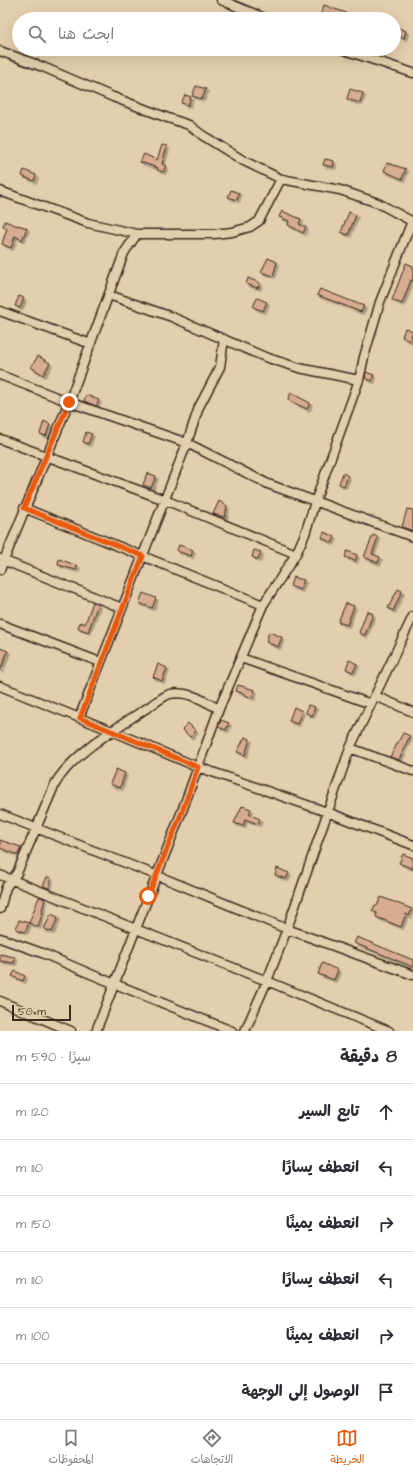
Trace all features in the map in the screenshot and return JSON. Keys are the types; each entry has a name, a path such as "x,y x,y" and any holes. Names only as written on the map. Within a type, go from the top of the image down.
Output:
{"street":[{"path":"221,0 249,12"},
{"path":"0,51 12,55"},
{"path":"13,56 189,125 202,135 244,161 281,179 340,190 378,203 413,222 380,302 359,380 305,534 296,554 263,605 219,709 182,812 96,1031"},
{"path":"362,56 413,73"},
{"path":"0,191 88,223 137,234 214,234 232,232 250,227 259,220 281,179"},
{"path":"0,570 2,560 69,402 124,253 137,234"},
{"path":"109,295 172,317 265,357 299,368 359,380"},
{"path":"0,312 91,344"},
{"path":"80,718 100,662 187,443 198,407 220,367 224,340"},
{"path":"0,375 69,402 187,443 268,484 413,537"},
{"path":"0,439 165,500 296,554"},
{"path":"24,508 263,605"},
{"path":"2,560 122,608"},
{"path":"245,1031 268,981 350,748 371,704 410,631 413,616"},
{"path":"0,624 100,662"},
{"path":"241,658 371,704"},
{"path":"0,686 112,730 198,767 327,812 413,845"},
{"path":"0,909 4,893 17,873 55,784 60,774 69,765 112,730 169,694 182,693 196,697 219,709"},
{"path":"376,696 413,712"},
{"path":"350,748 413,771"},
{"path":"0,814 156,875 287,929 413,975"},
{"path":"0,875 136,928 389,1031"},
{"path":"0,938 42,953 114,984 232,1031"},
{"path":"0,1002 71,1031"}],"building":[{"path":"324,5 343,12 322,12"},
{"path":"401,29 406,31 404,38 401,37"},
{"path":"196,86 206,89 202,99 192,96"},
{"path":"350,89 363,93 360,103 347,99"},
{"path":"185,95 191,97 188,105 181,103"},
{"path":"162,145 167,146 162,164 166,166 163,172 157,170 158,168 140,162 144,154 157,160"},
{"path":"325,159 334,161 333,167 323,165"},
{"path":"387,163 406,169 402,179 384,171"},
{"path":"24,170 36,175 34,181 22,176"},
{"path":"231,190 239,193 237,200 228,197"},
{"path":"282,211 301,219 299,224 306,227 303,233 288,225 289,221 279,217"},
{"path":"349,212 356,215 348,235 341,232"},
{"path":"5,221 27,228 22,240 15,236 11,248 2,244 7,228 3,226"},
{"path":"268,258 277,262 273,276 261,272"},
{"path":"406,263 413,266 413,281 411,280 402,304 392,300"},
{"path":"248,278 260,283 258,288 246,284"},
{"path":"320,289 364,306 361,312 317,295"},
{"path":"19,296 24,298 20,308 15,306"},
{"path":"257,298 267,302 263,311 253,307"},
{"path":"405,328 413,331 410,341 402,337"},
{"path":"38,356 50,363 43,375 31,367"},
{"path":"366,372 374,375 372,381 365,378"},
{"path":"291,393 310,403 307,409 288,400"},
{"path":"86,395 99,400 96,406 84,401"},
{"path":"44,421 50,424 46,436 40,434"},
{"path":"86,432 92,434 88,444 83,442"},
{"path":"147,473 156,476 151,488 143,485"},
{"path":"343,473 348,476 344,486 339,484"},
{"path":"219,501 227,506 225,517 213,514"},
{"path":"407,509 413,510 413,531 402,527"},
{"path":"324,532 335,537 332,543 322,538"},
{"path":"373,535 378,537 372,554 380,557 378,563 364,557"},
{"path":"179,545 193,550 191,556 177,551"},
{"path":"254,550 261,552 258,560 252,557"},
{"path":"347,551 357,555 355,561 345,557"},
{"path":"59,559 78,566 76,570 58,565"},
{"path":"293,577 304,580 300,590 290,586"},
{"path":"398,589 402,591 393,611 388,608"},
{"path":"143,593 156,598 152,608 139,603"},
{"path":"93,602 98,604 88,632 78,628 80,622 85,624"},
{"path":"346,603 354,606 347,625 338,622"},
{"path":"367,611 373,614 365,635 359,633"},
{"path":"269,632 282,637 278,647 266,642"},
{"path":"0,648 8,651 0,671"},
{"path":"349,660 357,664 353,672 346,669"},
{"path":"158,664 167,668 162,681 153,677"},
{"path":"238,685 255,690 252,698 236,691"},
{"path":"308,705 315,707 312,716 306,713"},
{"path":"294,707 302,711 297,724 289,721"},
{"path":"221,720 229,723 226,730 218,727"},
{"path":"188,723 196,731 190,737 182,729"},
{"path":"403,733 410,736 402,752 403,753 398,760 390,757"},
{"path":"245,737 250,739 245,755 237,752"},
{"path":"116,769 125,773 120,788 110,784"},
{"path":"242,806 251,809 249,814 260,819 258,824 245,819 243,826 234,823"},
{"path":"0,840 21,847 18,855 0,848"},
{"path":"403,854 413,858 413,869 399,863"},
{"path":"277,868 289,873 286,879 275,875"},
{"path":"47,877 51,878 49,888 43,886"},
{"path":"39,897 45,899 38,927 29,923"},
{"path":"381,897 412,909 409,916 406,914 401,927 376,917 377,913 372,911 375,905 377,906"},
{"path":"51,914 58,917 52,932 44,929"},
{"path":"19,920 29,923 25,932 16,929"},
{"path":"357,937 413,960 413,967 354,943"},
{"path":"0,954 15,957 14,963 0,961"},
{"path":"322,963 338,970 334,980 318,974"},
{"path":"15,971 25,976 23,981 12,976"}],"route":[{"path":"69,402 24,508 143,556 100,662 80,718 198,767 182,812 148,896"}]}
